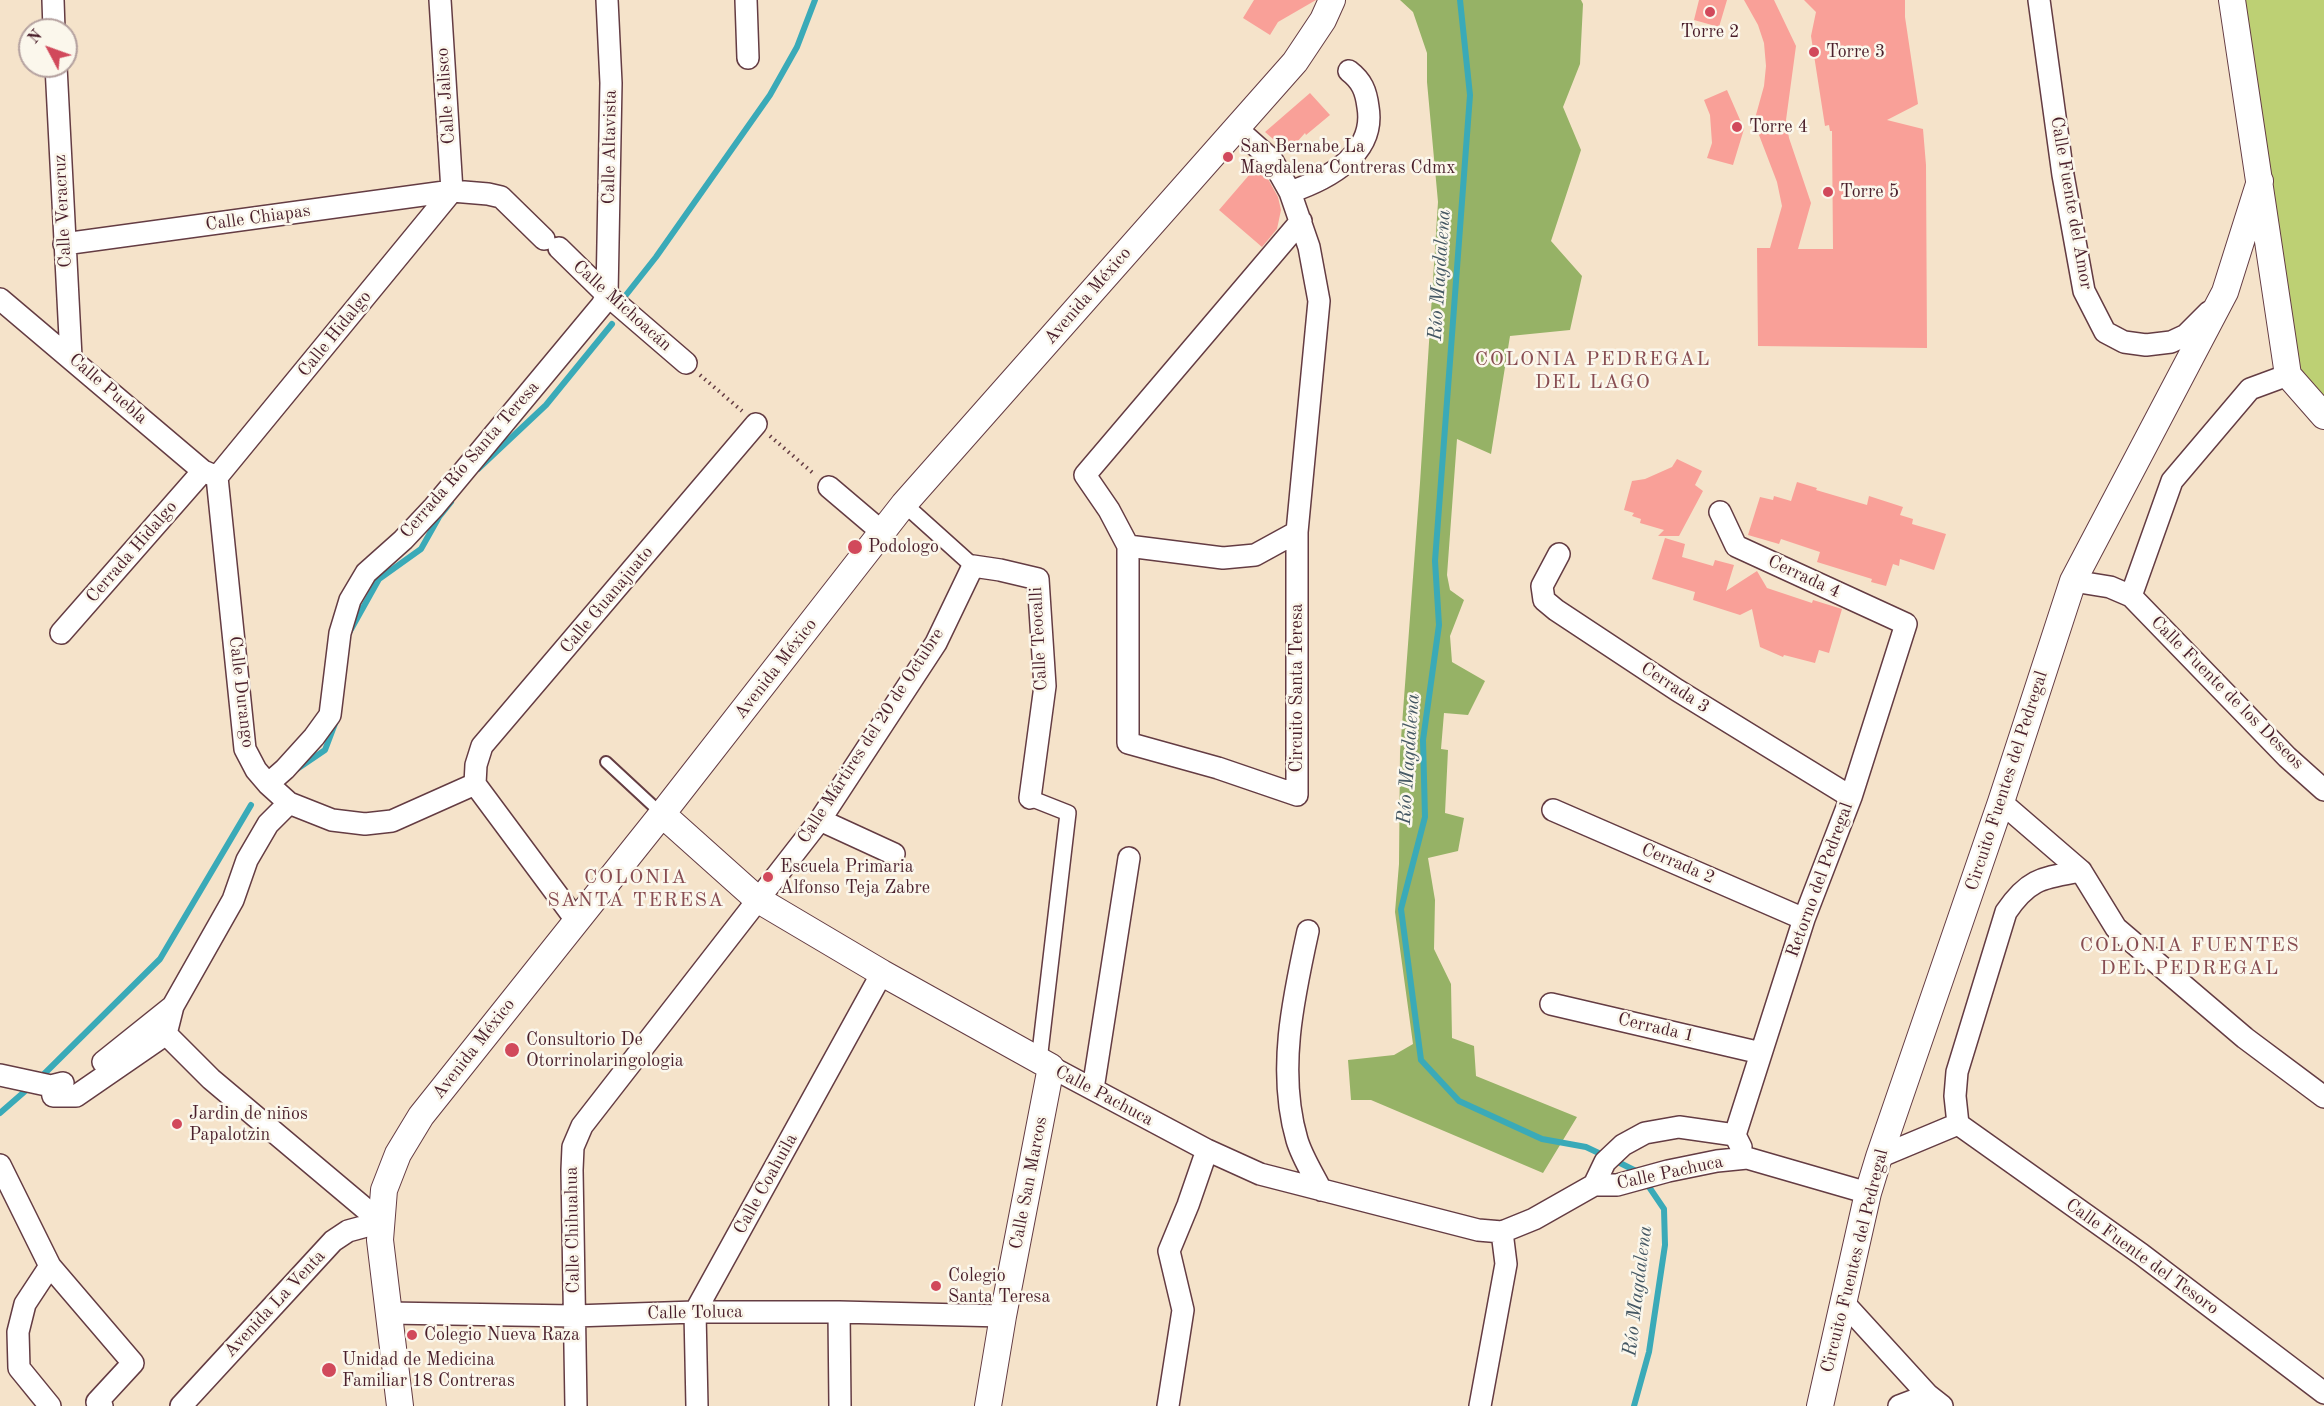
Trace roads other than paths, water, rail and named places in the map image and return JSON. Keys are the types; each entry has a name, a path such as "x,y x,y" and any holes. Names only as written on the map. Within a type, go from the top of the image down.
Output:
{"street":[{"path":"53,0 54,18"},
{"name":"Calle Jalisco","path":"440,0 452,191"},
{"name":"Calle Altavista","path":"607,0 611,84 608,295"},
{"path":"746,0 748,58"},
{"name":"Avenida México","path":"400,1406 380,1256 381,1222 384,1191 398,1154 421,1116 662,814 904,504 1295,62 1323,20 1332,0"},
{"name":"Calle Fuente del Amor","path":"2039,0 2063,175 2084,291 2105,332 2124,342 2146,345 2171,342 2186,335 2202,321 2225,292"},
{"name":"Circuito Fuentes del Pedregal","path":"2232,0 2288,375"},
{"path":"1290,192 1336,170 1353,156 1363,143 1369,127 1367,97 1360,81 1349,71"},
{"name":"Calle Veracruz","path":"57,78 71,357"},
{"name":"Circuito Santa Teresa","path":"1236,128 1272,160 1290,192 1301,221 1315,274 1319,301 1297,532 1297,795 1218,768 1128,743 1128,546 1109,510 1085,475 1301,221"},
{"name":"Circuito Fuentes del Pedregal","path":"1820,1406 1868,1193 1879,1157 2001,802 2073,581 2225,292 2260,181"},
{"name":"Calle Michoacán","path":"452,191 501,197 686,363"},
{"name":"Calle Chiapas","path":"64,244 452,191"},
{"name":"Calle Hidalgo","path":"210,474 452,191"},
{"name":"Cerrada Río Santa Teresa","path":"267,784 285,770 330,715 340,633 350,600 366,573 434,507 608,295"},
{"name":"Calle Puebla","path":"0,299 210,474"},
{"path":"2131,596 2172,481 2250,389 2288,375 2324,416"},
{"name":"Calle Guanajuato","path":"475,784 476,765 482,746 756,424"},
{"name":"Cerrada Hidalgo","path":"61,633 210,474"},
{"name":"Calle Durango","path":"210,474 245,748 256,770 267,784 289,803 332,820 365,824 392,820 475,784"},
{"path":"829,487 882,532"},
{"path":"904,504 973,566"},
{"name":"Cerrada 4","path":"1720,512 1736,546 1906,624"},
{"path":"1128,546 1223,558 1255,555 1297,532"},
{"name":"Cerrada 3","path":"1559,554 1542,586 1544,600 1556,610 1677,690 1851,797"},
{"name":"Calle Teocalli","path":"973,566 1038,579 1045,686 1030,798"},
{"name":"Calle Mártires del 20 de Octubre","path":"757,899 820,820 936,643 973,566"},
{"name":"Calle Fuente de los Deseos","path":"2073,581 2110,586 2131,596 2288,757 2324,790"},
{"name":"Retorno del Pedregal","path":"1735,1135 1804,918 1851,797 1906,624"},
{"path":"475,784 576,920"},
{"path":"1030,798 1068,813 1045,1064"},
{"path":"2001,802 2081,871 2116,928 2245,1038 2324,1097"},
{"path":"0,1075 76,1096 166,1035 172,1006 233,900 248,860 268,824 289,803"},
{"name":"Cerrada 2","path":"1553,810 1804,918"},
{"name":"Calle Pachuca","path":"662,814 757,899 882,973 1045,1064 1207,1150 1260,1174 1478,1230 1502,1232 1534,1219 1594,1185 1617,1185 1698,1165 1747,1158 1868,1193"},
{"path":"820,820 894,854"},
{"path":"1093,1089 1129,858"},
{"path":"1879,1157 1958,1124 1955,1096 1957,1072 2006,912 2019,893 2040,879 2081,871"},
{"name":"Calle Chihuahua","path":"576,1406 573,1147 582,1126 757,899"},
{"path":"1308,931 1289,1032 1288,1098 1297,1142 1321,1190"},
{"name":"Calle Coahuila","path":"695,1312 882,973"},
{"name":"Cerrada 1","path":"1551,1004 1761,1053"},
{"path":"55,1089 77,1080 111,1057 172,1006"},
{"path":"166,1035 211,1079 381,1222"},
{"name":"Calle San Marcos","path":"988,1406 1045,1064"},
{"name":"Calle Fuente del Tesoro","path":"1958,1124 2141,1254 2324,1394"},
{"name":"Calle Pachuca","path":"1594,1185 1605,1162 1623,1145 1645,1133 1679,1127 1735,1135 1747,1158"},
{"path":"1168,1406 1183,1310 1169,1251 1207,1150"},
{"path":"0,1165 50,1266 133,1363 98,1405"},
{"name":"Avenida La Venta","path":"181,1406 333,1241 348,1230 381,1222"},
{"path":"1480,1406 1506,1264 1502,1232"},
{"path":"50,1266 25,1304 18,1332 20,1368 50,1406"},
{"path":"1843,1302 1935,1401"},
{"path":"695,1312 697,1406"},
{"name":"Calle Toluca","path":"388,1313 574,1316 695,1312 839,1312 1003,1316"},
{"path":"839,1312 840,1406"},
{"path":"1899,1406 1935,1401"}],"lane":[{"path":"606,762 662,814"}],"waterway":[{"path":"626,295 656,257 770,95 797,47 815,0"},
{"name":"Río Magdalena","path":"1460,0 1470,95 1435,561 1439,625 1423,740 1425,817 1401,909 1421,1060 1459,1101 1542,1139 1586,1147 1605,1156"},
{"path":"478,469 546,405 612,324"},
{"path":"350,631 379,579 421,549 439,517 451,502"},
{"path":"297,769 325,750 336,721"},
{"path":"39,1079 160,959 251,805"},
{"path":"0,1113 31,1086"},
{"name":"Río Magdalena","path":"1614,1160 1640,1173"},
{"name":"Río Magdalena","path":"1634,1406 1649,1352 1665,1245 1664,1209 1645,1181"}],"place":[{"name":"Torre 2","path":"1710,12"},
{"name":"Torre 3","path":"1814,52"},
{"name":"Torre 4","path":"1737,127"},
{"name":"San Bernabe La Magdalena Contreras Cdmx","path":"1228,157"},
{"name":"Torre 5","path":"1828,192"},
{"name":"Podologo","path":"855,547"},
{"name":"Escuela Primaria Alfonso Teja Zabre","path":"768,877"},
{"name":"Consultorio De Otorrinolaringologia","path":"512,1050"},
{"name":"Jardin de niños Papalotzin","path":"177,1124"},
{"name":"Colegio Santa Teresa","path":"936,1286"},
{"name":"Colegio Nueva Raza","path":"412,1335"},
{"name":"Unidad de Medicina Familiar 18 Contreras","path":"329,1370"}],"district":[{"name":"COLONIA PEDREGAL DEL LAGO","path":"1593,372"},
{"name":"COLONIA SANTA TERESA","path":"636,890"},
{"name":"COLONIA FUENTES DEL PEDREGAL","path":"2190,958"}]}
